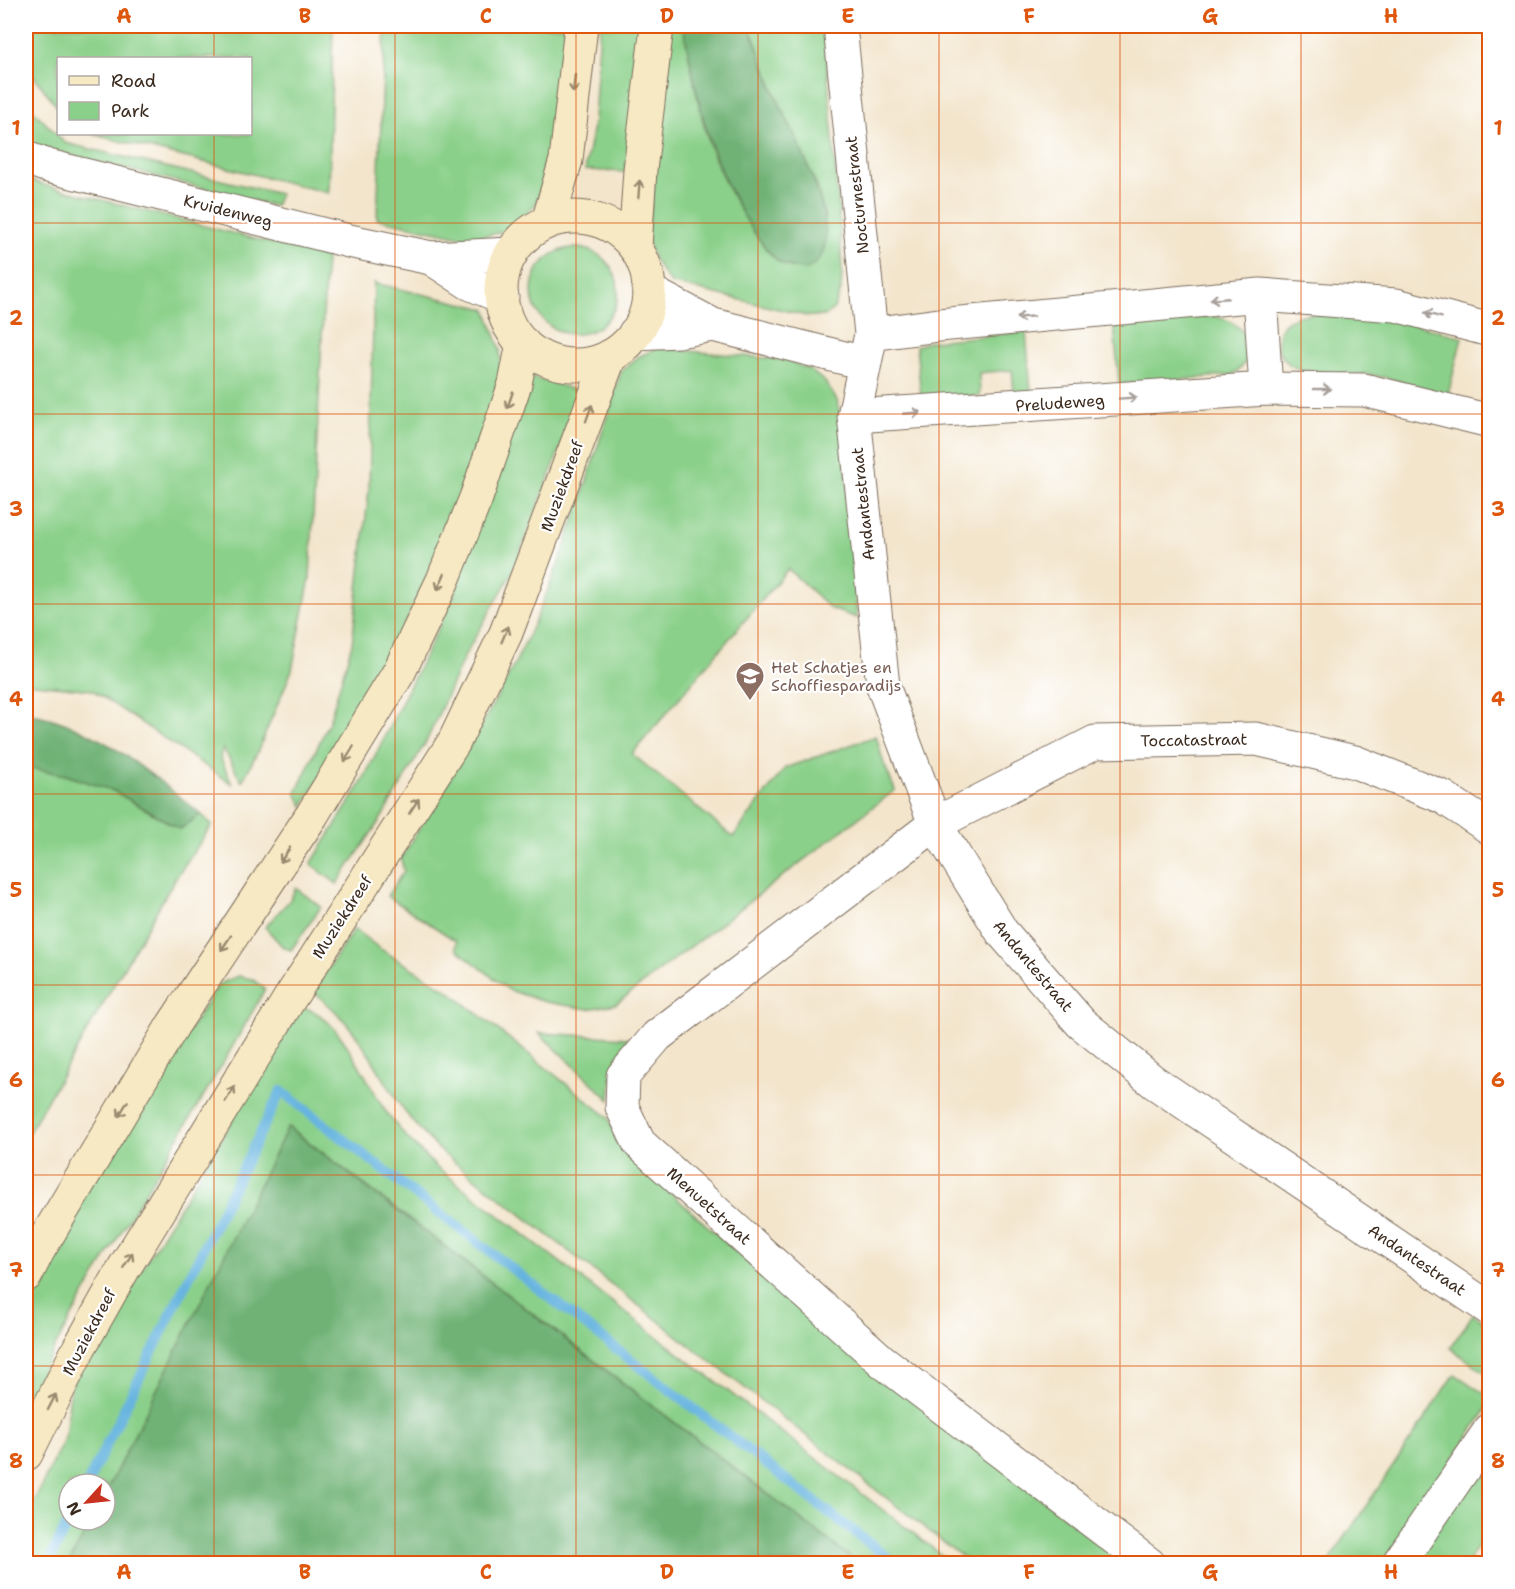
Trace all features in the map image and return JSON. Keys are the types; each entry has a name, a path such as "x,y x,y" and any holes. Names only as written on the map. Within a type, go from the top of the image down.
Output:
{"main road":[{"path":"548,222 566,160 580,26"},
{"path":"634,247 640,170 657,26"},
{"path":"572,218 596,220 610,226 634,247 648,276 649,291 645,313 635,333 624,346 610,356 588,363 564,364 549,360 523,343 512,329 505,314 502,297 503,275 511,254 527,236 548,222 572,218"},
{"path":"26,1275 38,1251 173,1025 312,815 399,672 443,580 476,498 515,384 523,343"},
{"name":"Muziekdreef","path":"26,1454 79,1348 124,1268 243,1072 454,742 506,633 610,356"}],"street":[{"name":"Nocturnestraat","path":"840,26 868,349"},
{"name":"Kruidenweg","path":"26,158 59,169 349,241 431,258 511,254"},
{"name":"Kruidenweg","path":"431,258 469,283 502,297"},
{"path":"649,291 713,325"},
{"path":"1260,295 1266,389"},
{"path":"635,333 678,331 713,325 868,349 939,325 1260,295 1396,305 1490,330"},
{"name":"Andantestraat","path":"868,349 854,416 883,686 935,824 1002,932 1081,1023 1154,1082 1490,1309"},
{"name":"Preludeweg","path":"854,416 1266,389 1364,390 1490,421"},
{"name":"Toccatastraat","path":"935,824 1095,742 1256,739 1355,762 1443,797 1490,828"},
{"name":"Menuetstraat","path":"935,824 657,1036 623,1076 622,1107 639,1143 882,1361 1149,1563"},
{"path":"1398,1563 1490,1430"}],"green space":[{"path":"26,26 333,26 329,193 95,135 252,135 252,57 57,57 57,107 26,66"},
{"path":"385,26 569,26 551,173 534,206 513,227 502,232 470,239 377,219"},
{"path":"600,26 644,26 625,172 585,170 594,120"},
{"path":"671,26 683,26 705,129 717,165 754,231 778,261 825,217 817,187 775,93 749,26 824,26 842,272 841,290 834,308 825,316 807,316 671,283 655,261 647,236 665,100"},
{"path":"683,26 749,26 821,203 825,226 824,246 817,262 805,270 779,262 767,250 750,226 724,178 706,129"},
{"path":"26,103 65,143 280,194 275,206 26,144"},
{"path":"26,178 44,185 326,257 310,578 292,670 257,753 242,782 223,748 220,757 232,784 92,690 26,683"},
{"path":"575,248 599,255 611,267 618,291 611,315 599,327 575,334 551,327 539,315 532,291 539,267 551,255"},
{"path":"374,283 486,309 500,349 502,382 486,433 425,581 382,674 303,806 296,793 329,722 352,644 369,489"},
{"path":"1309,314 1390,318 1462,337 1448,395 1372,375 1320,373 1294,367 1285,360 1279,350 1279,333 1290,320"},
{"path":"1213,316 1235,324 1247,340 1248,358 1232,375 1119,385 1114,325"},
{"path":"1026,332 1031,392 1014,393 1012,370 979,373 980,396 921,396 916,346 932,341"},
{"path":"657,348 786,360 810,370 825,382 837,400 843,431 857,618 831,609 788,569 632,754 733,837 785,768 876,736 895,790 616,1004 588,1009 545,1002 509,990 456,949 456,941 387,896 404,871 401,859 484,720 529,634 568,537 621,372 638,357"},
{"path":"532,377 582,392 512,573 465,655 427,740 382,817 337,884 311,864 361,784 450,605"},
{"path":"26,713 51,718 97,738 140,766 201,814 180,829 114,791 66,775 26,767"},
{"path":"26,767 66,775 114,791 180,829 201,814 212,825 175,879 26,1137"},
{"path":"296,888 321,907 291,950 283,947 265,927 289,901"},
{"path":"354,929 382,950 449,991 608,1117 622,1149 792,1302 1123,1563 970,1563 445,1155 406,1113 353,1031 313,992"},
{"path":"238,976 252,979 265,989 206,1093 113,1246 26,1403 26,1301 64,1224 219,984"},
{"path":"301,1008 315,1012 340,1035 389,1116 436,1167 952,1563 858,1563 289,1127 116,1472 57,1472 57,1532 86,1532 69,1563 26,1563 26,1518 65,1437 71,1385"},
{"path":"539,1033 629,1038 613,1065 610,1100"},
{"path":"288,1127 858,1563 69,1563 86,1532 117,1532 116,1472"},
{"path":"1473,1314 1489,1325 1489,1375 1450,1348"},
{"path":"1455,1374 1489,1397 1489,1406 1383,1563 1327,1564"},
{"path":"1489,1449 1489,1530 1467,1563 1411,1564"}],"waterway":[{"path":"93,1472 281,1091 896,1564"},
{"path":"48,1564 63,1532"}],"place":[{"name":"Het Schatjes en Schoffiesparadijs","path":"750,702"}]}
